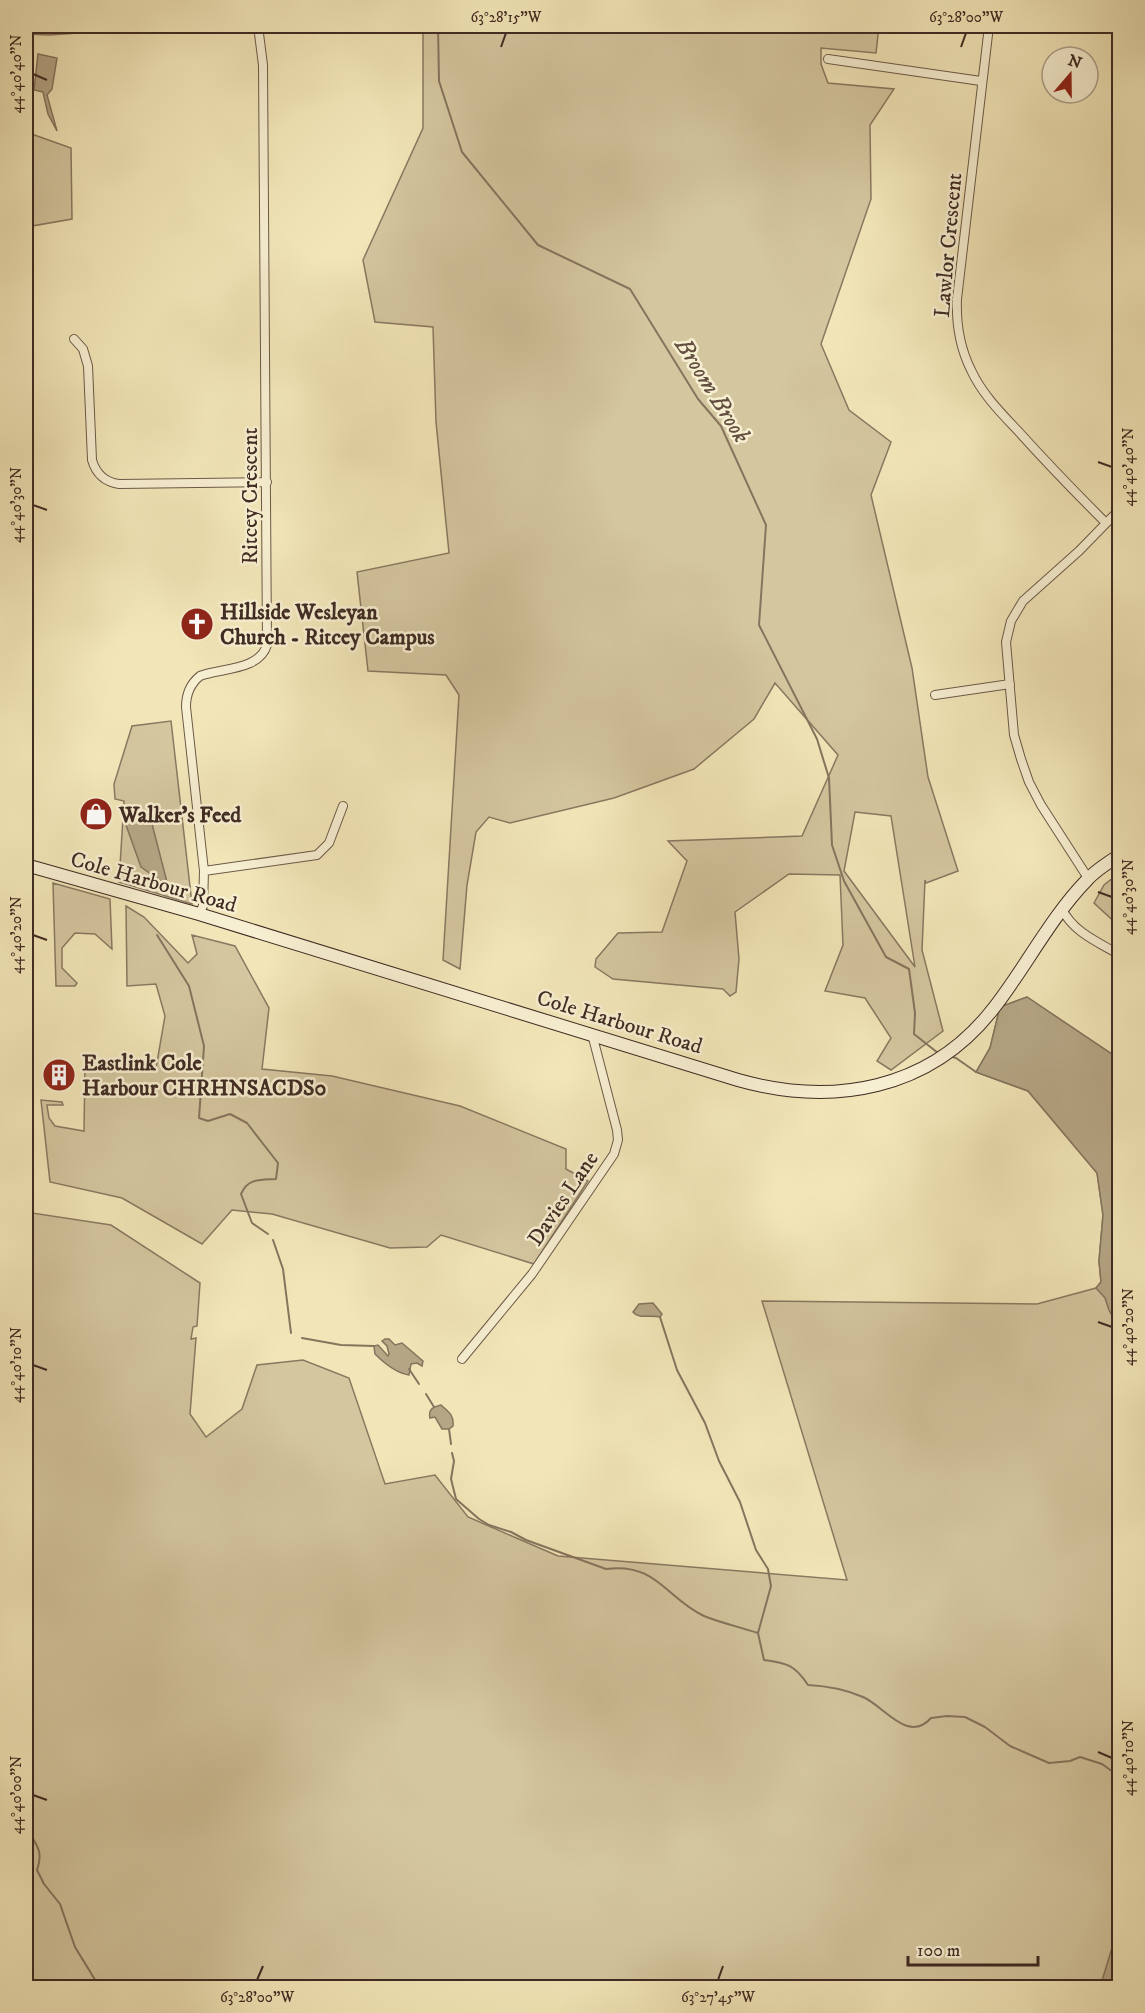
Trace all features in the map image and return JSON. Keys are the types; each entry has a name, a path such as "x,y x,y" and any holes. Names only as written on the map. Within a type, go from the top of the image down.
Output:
{"main road":[{"name":"Cole Harbour Road","path":"26,866 199,914 738,1080 798,1092 832,1093 876,1086 929,1065 969,1035 1000,999 1062,909 1088,878 1119,855"}],"street":[{"name":"Ritcey Crescent","path":"199,914 203,906 204,871 187,697 190,687 200,676 251,662 266,648 267,482 263,65 258,26"},
{"name":"Lawlor Crescent","path":"989,26 957,299 958,328 962,350 974,377 986,395 1047,463 1105,522"},
{"path":"828,59 981,81"},
{"path":"74,339 83,349 88,366 92,460 95,470 104,479 119,484 267,482"},
{"path":"1088,878 1041,805 1029,782 1014,735 1006,642 1011,621 1018,607 1028,595 1079,550 1119,509"},
{"path":"935,695 1010,684"},
{"path":"204,871 317,855 329,843 343,806"},
{"path":"1062,909 1079,931 1119,955"},
{"name":"Davies Lane","path":"462,1359 532,1274 614,1154 617,1130 592,1034"}],"shaded area":[{"path":"26,26 181,26 49,35 26,34"},
{"path":"423,26 879,26 876,53 821,48 821,64 828,83 894,89 870,125 871,199 821,344 849,410 891,442 871,495 912,668 928,777 958,871 926,883 925,880 922,950 943,1031 891,1070 877,1061 891,1038 865,998 825,991 843,945 840,875 789,874 735,912 739,959 736,992 730,996 723,989 613,979 595,967 596,959 618,933 662,932 687,861 668,841 802,836 838,755 775,683 754,719 694,769 614,798 510,823 489,817 476,832 467,885 460,969 443,960 459,695 446,675 368,671 357,572 449,553 436,422 433,327 375,322 363,260 423,128","holes":["855,812 891,816 915,967 844,871"]},
{"path":"38,54 57,58 52,89 47,95 57,131 48,114 43,92 34,90"},
{"path":"26,132 71,148 72,219 26,227"},
{"path":"171,721 192,904 119,882 124,801 115,799 114,784 132,726"},
{"path":"125,806 135,809 151,820 168,886 141,867 126,825"},
{"path":"1119,873 1119,926 1094,903 1104,885"},
{"path":"53,883 110,899 112,949 95,934 75,933 62,948 62,968 77,983 75,986 56,986"},
{"path":"126,906 144,917 188,963 197,954 192,935 235,946 269,1008 262,1069 332,1076 460,1106 566,1149 566,1169 588,1181 534,1264 441,1235 427,1247 390,1248 272,1214 232,1210 202,1244 122,1198 50,1182 41,1100 62,1102 63,1105 47,1105 49,1118 55,1126 84,1131 85,1066 156,1068 165,1016 156,984 127,986"},
{"path":"1027,997 1119,1059 1119,1987 26,1987 26,1212 111,1225 200,1283 197,1326 193,1327 191,1339 196,1338 190,1414 206,1437 242,1409 257,1365 303,1360 349,1378 385,1484 435,1475 468,1517 558,1556 847,1580 762,1301 1037,1304 1096,1288 1101,1282 1099,1261 1103,1215 1097,1173 1028,1091 976,1072 990,1048 1000,1007"},
{"path":"1027,997 1119,1059 1119,1329 1105,1298 1096,1288 1101,1282 1099,1261 1103,1215 1097,1173 1028,1091 976,1072 990,1048 1000,1007"},
{"path":"653,1303 662,1314 660,1317 638,1316 633,1312 639,1304"},
{"path":"389,1339 395,1345 402,1343 423,1361 422,1366 417,1363 411,1364 409,1375 386,1364 375,1354 374,1346 378,1345 388,1356 387,1346 382,1341"},
{"path":"441,1405 453,1419 453,1426 449,1429 442,1429 435,1417 430,1418 432,1409"},
{"path":"1119,1925 1119,1987 1100,1987"}],"waterway":[{"name":"Broom Brook","path":"438,26 439,81 462,152 538,245 630,289 698,399 721,426 766,525 759,625 817,739 829,778 832,845 844,881 886,957 909,969 915,1013 914,1034 938,1053"},
{"path":"168,886 175,894"},
{"path":"157,935 189,986 204,1046 199,1118 208,1121 230,1114 247,1123 278,1163 276,1179 251,1182 241,1194 252,1223 268,1234"},
{"name":"Broom Brook","path":"949,1056 956,1058 976,1072"},
{"path":"273,1240 283,1269 291,1333"},
{"path":"660,1317 677,1370 705,1423 719,1461 740,1502 756,1550 768,1569 771,1586 758,1633 764,1660 790,1666 808,1685 836,1688 863,1697 905,1725 914,1727 922,1725 931,1718 965,1717 985,1727 1010,1746 1049,1763 1070,1761 1080,1757 1102,1764 1120,1777"},
{"path":"302,1338 341,1345 374,1346"},
{"path":"409,1369 419,1384"},
{"path":"426,1394 434,1407"},
{"path":"449,1429 451,1444"},
{"path":"452,1453 454,1461 451,1479 456,1499 489,1525 606,1569 623,1568 637,1571 660,1583 691,1609 704,1616 758,1633"},
{"path":"26,1828 36,1843 39,1853 37,1870 44,1884 60,1904 75,1947 98,1988"}],"place":[{"name":"Hillside Wesleyan Church - Ritcey Campus","path":"197,624"},
{"name":"Walker's Feed","path":"96,814"},
{"name":"Eastlink Cole Harbour CHRHNSACDS0","path":"59,1075"}]}
